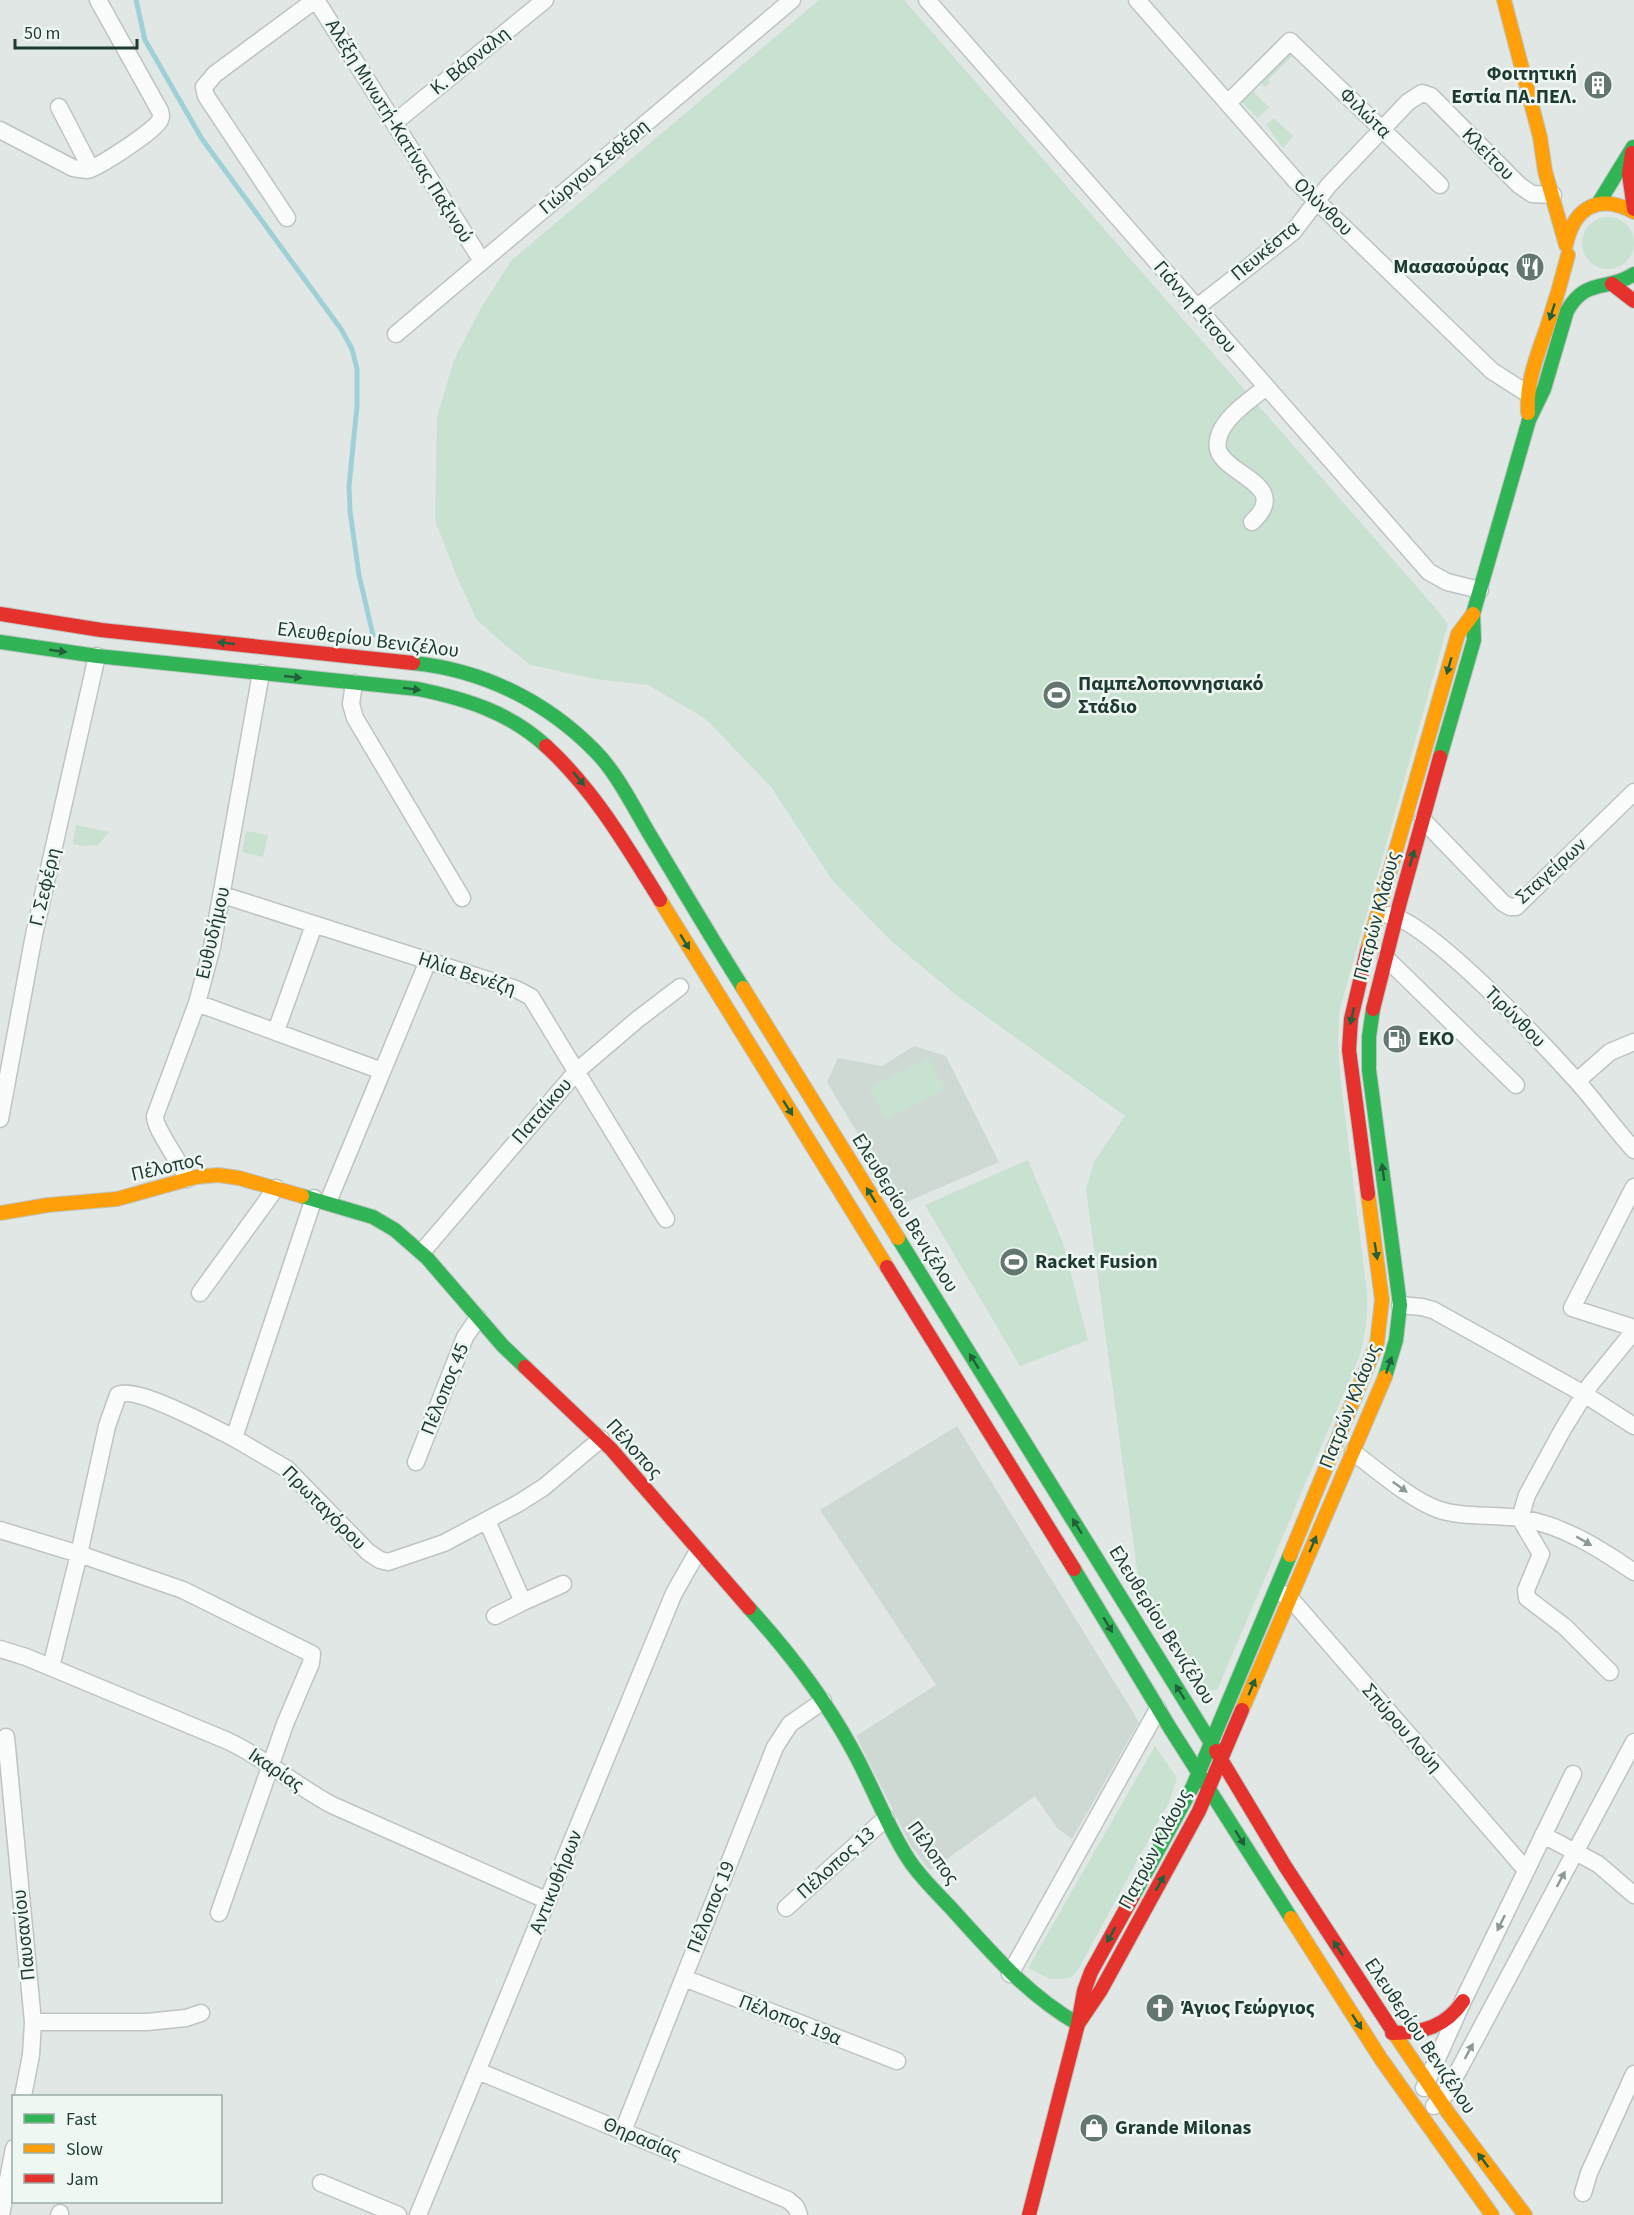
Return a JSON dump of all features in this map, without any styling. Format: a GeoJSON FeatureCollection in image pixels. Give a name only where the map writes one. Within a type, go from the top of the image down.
{"type":"FeatureCollection","features":[{"type":"Feature","properties":{"kind":"main road"},"geometry":{"type":"LineString","coordinates":[[1504,0],[1540,137],[1545,144],[1557,178],[1567,250],[1582,275],[1607,284],[1634,301]]}},
{"type":"Feature","properties":{"kind":"main road"},"geometry":{"type":"LineString","coordinates":[[1529,420],[1528,394],[1567,250],[1569,228],[1573,220],[1634,146]]}},
{"type":"Feature","properties":{"kind":"main road"},"geometry":{"type":"LineString","coordinates":[[1588,204],[1614,203],[1634,211],[1629,174],[1634,146]]}},
{"type":"Feature","properties":{"kind":"main road"},"geometry":{"type":"LineString","coordinates":[[1529,420],[1544,390],[1569,308],[1581,293],[1594,286],[1621,282],[1634,274]]}},
{"type":"Feature","properties":{"kind":"main road","name":"Πατρών Κλάους"},"geometry":{"type":"LineString","coordinates":[[1078,2024],[1091,2007],[1165,1876],[1209,1789],[1394,1352],[1398,1335],[1400,1305],[1368,1054],[1372,1012],[1396,916],[1474,640],[1473,614],[1529,420]]}},
{"type":"Feature","properties":{"kind":"main road","name":"Ελευθερίου Βενιζέλου"},"geometry":{"type":"LineString","coordinates":[[0,614],[101,630],[426,664],[470,673],[522,694],[564,722],[597,753],[626,793],[720,952],[1211,1742],[1257,1820],[1392,2033],[1426,2083],[1525,2215]]}},
{"type":"Feature","properties":{"kind":"main road","name":"Πατρών Κλάους"},"geometry":{"type":"LineString","coordinates":[[1029,2215],[1078,2024],[1084,1991],[1091,1972],[1199,1773],[1367,1371],[1379,1330],[1382,1300],[1360,1149],[1350,1050],[1351,1019],[1375,919],[1458,634],[1473,614]]}},
{"type":"Feature","properties":{"kind":"main road"},"geometry":{"type":"LineString","coordinates":[[0,642],[97,656],[418,689],[465,699],[512,720],[547,746],[579,777],[605,813],[669,915],[1078,1575],[1158,1709],[1381,2059],[1417,2113],[1492,2215]]}},
{"type":"Feature","properties":{"kind":"main road","name":"Πέλοπος"},"geometry":{"type":"LineString","coordinates":[[0,1213],[48,1205],[117,1199],[187,1179],[218,1175],[321,1200],[361,1212],[385,1224],[422,1252],[503,1347],[601,1439],[788,1651],[852,1748],[900,1848],[911,1863],[1010,1974],[1064,2016],[1078,2024]]}},
{"type":"Feature","properties":{"kind":"main road"},"geometry":{"type":"LineString","coordinates":[[1392,2033],[1423,2030],[1443,2024],[1454,2015],[1464,2001]]}},
{"type":"Feature","properties":{"kind":"street"},"geometry":{"type":"LineString","coordinates":[[0,130],[74,168],[91,169],[147,134],[158,123],[161,116],[160,111],[98,0]]}},
{"type":"Feature","properties":{"kind":"street"},"geometry":{"type":"LineString","coordinates":[[287,218],[206,96],[204,87],[215,74],[316,0]]}},
{"type":"Feature","properties":{"kind":"street","name":"Αλέξη Μινωτή-Κατίνας Παξινού"},"geometry":{"type":"LineString","coordinates":[[316,0],[482,261]]}},
{"type":"Feature","properties":{"kind":"street","name":"Κ. Βάρναλη"},"geometry":{"type":"LineString","coordinates":[[394,123],[545,0]]}},
{"type":"Feature","properties":{"kind":"street","name":"Γιώργου Σεφέρη"},"geometry":{"type":"LineString","coordinates":[[396,334],[792,0]]}},
{"type":"Feature","properties":{"kind":"street","name":"Γιάννη Ρίτσου"},"geometry":{"type":"LineString","coordinates":[[927,0],[1429,572],[1447,582],[1480,590]]}},
{"type":"Feature","properties":{"kind":"street","name":"Ολύνθου"},"geometry":{"type":"LineString","coordinates":[[1137,0],[1293,178],[1492,371],[1528,394]]}},
{"type":"Feature","properties":{"kind":"street","name":"Φιλώτα"},"geometry":{"type":"LineString","coordinates":[[1228,103],[1290,41],[1440,185]]}},
{"type":"Feature","properties":{"kind":"street","name":"Πευκέστα"},"geometry":{"type":"LineString","coordinates":[[1196,308],[1293,232],[1329,185],[1414,98],[1422,93],[1431,96]]}},
{"type":"Feature","properties":{"kind":"street","name":"Κλείτου"},"geometry":{"type":"LineString","coordinates":[[1431,96],[1519,185],[1532,194],[1559,192]]}},
{"type":"Feature","properties":{"kind":"street"},"geometry":{"type":"LineString","coordinates":[[59,107],[91,169]]}},
{"type":"Feature","properties":{"kind":"street"},"geometry":{"type":"LineString","coordinates":[[1252,522],[1259,516],[1264,502],[1261,489],[1231,466],[1219,452],[1218,441],[1230,418],[1266,387]]}},
{"type":"Feature","properties":{"kind":"street","name":"Γ. Σεφέρη"},"geometry":{"type":"LineString","coordinates":[[0,1119],[34,935],[97,656]]}},
{"type":"Feature","properties":{"kind":"street","name":"Ευθυδήμου"},"geometry":{"type":"LineString","coordinates":[[187,1179],[179,1160],[155,1121],[207,969],[223,895],[261,673]]}},
{"type":"Feature","properties":{"kind":"street"},"geometry":{"type":"LineString","coordinates":[[354,682],[351,704],[355,718],[462,898]]}},
{"type":"Feature","properties":{"kind":"street","name":"Σταγείρων"},"geometry":{"type":"LineString","coordinates":[[1423,820],[1503,903],[1516,907],[1632,799]]}},
{"type":"Feature","properties":{"kind":"street","name":"Ηλία Βενέζη"},"geometry":{"type":"LineString","coordinates":[[223,895],[526,994],[531,998],[577,1071],[666,1219]]}},
{"type":"Feature","properties":{"kind":"street"},"geometry":{"type":"LineString","coordinates":[[1375,919],[1384,915],[1396,916]]}},
{"type":"Feature","properties":{"kind":"street","name":"Τιρύνθου"},"geometry":{"type":"LineString","coordinates":[[1396,916],[1412,925],[1475,977],[1577,1081],[1634,1150]]}},
{"type":"Feature","properties":{"kind":"street"},"geometry":{"type":"LineString","coordinates":[[276,1031],[314,925]]}},
{"type":"Feature","properties":{"kind":"street"},"geometry":{"type":"LineString","coordinates":[[1386,958],[1516,1085]]}},
{"type":"Feature","properties":{"kind":"street"},"geometry":{"type":"LineString","coordinates":[[51,1667],[112,1408],[120,1394],[130,1392],[151,1399],[234,1438],[321,1200],[382,1071],[428,961]]}},
{"type":"Feature","properties":{"kind":"street","name":"Παταίκου"},"geometry":{"type":"LineString","coordinates":[[422,1252],[577,1071],[680,987]]}},
{"type":"Feature","properties":{"kind":"street"},"geometry":{"type":"LineString","coordinates":[[197,1003],[382,1071]]}},
{"type":"Feature","properties":{"kind":"street"},"geometry":{"type":"LineString","coordinates":[[1577,1081],[1610,1052],[1634,1042]]}},
{"type":"Feature","properties":{"kind":"street"},"geometry":{"type":"LineString","coordinates":[[1610,1672],[1565,1628],[1527,1599],[1526,1590],[1539,1560],[1540,1551],[1521,1518],[1530,1489],[1584,1394],[1634,1330],[1572,1308],[1634,1187]]}},
{"type":"Feature","properties":{"kind":"street"},"geometry":{"type":"LineString","coordinates":[[200,1293],[276,1188]]}},
{"type":"Feature","properties":{"kind":"street"},"geometry":{"type":"LineString","coordinates":[[1400,1305],[1422,1306],[1433,1310],[1584,1394],[1634,1426]]}},
{"type":"Feature","properties":{"kind":"street","name":"Πέλοπος 45"},"geometry":{"type":"LineString","coordinates":[[416,1462],[465,1337],[478,1318]]}},
{"type":"Feature","properties":{"kind":"street","name":"Πρωταγόρου"},"geometry":{"type":"LineString","coordinates":[[234,1438],[287,1469],[368,1552],[383,1561],[394,1561],[426,1550],[487,1521],[544,1487],[601,1439]]}},
{"type":"Feature","properties":{"kind":"street"},"geometry":{"type":"LineString","coordinates":[[1353,1452],[1418,1499],[1436,1508],[1463,1514],[1521,1518],[1574,1535],[1634,1572]]}},
{"type":"Feature","properties":{"kind":"street"},"geometry":{"type":"LineString","coordinates":[[487,1521],[523,1602]]}},
{"type":"Feature","properties":{"kind":"street"},"geometry":{"type":"LineString","coordinates":[[0,1530],[79,1554],[183,1590],[312,1654],[311,1663],[285,1724],[219,1913]]}},
{"type":"Feature","properties":{"kind":"street","name":"Αντικυθήρων"},"geometry":{"type":"LineString","coordinates":[[418,2215],[675,1593],[698,1551]]}},
{"type":"Feature","properties":{"kind":"street"},"geometry":{"type":"LineString","coordinates":[[495,1616],[563,1584]]}},
{"type":"Feature","properties":{"kind":"street","name":"Σπύρου Λούη"},"geometry":{"type":"LineString","coordinates":[[1275,1589],[1290,1598],[1526,1870]]}},
{"type":"Feature","properties":{"kind":"street","name":"Ικαρίας"},"geometry":{"type":"LineString","coordinates":[[0,1649],[51,1667],[228,1741],[271,1764],[310,1793],[332,1805],[548,1901]]}},
{"type":"Feature","properties":{"kind":"street","name":"Πέλοπος 19"},"geometry":{"type":"LineString","coordinates":[[623,2131],[780,1737],[790,1724],[823,1701]]}},
{"type":"Feature","properties":{"kind":"street"},"geometry":{"type":"LineString","coordinates":[[1010,1974],[1158,1709]]}},
{"type":"Feature","properties":{"kind":"street","name":"Παυσανίου"},"geometry":{"type":"LineString","coordinates":[[6,1737],[33,2022],[31,2055],[23,2095]]}},
{"type":"Feature","properties":{"kind":"street"},"geometry":{"type":"LineString","coordinates":[[1417,2113],[1431,2109],[1440,2102],[1634,1742]]}},
{"type":"Feature","properties":{"kind":"street"},"geometry":{"type":"LineString","coordinates":[[1417,2113],[1426,2083],[1573,1774]]}},
{"type":"Feature","properties":{"kind":"street","name":"Πέλοπος 13"},"geometry":{"type":"LineString","coordinates":[[786,1908],[886,1818]]}},
{"type":"Feature","properties":{"kind":"street"},"geometry":{"type":"LineString","coordinates":[[1543,1835],[1598,1864],[1634,1895]]}},
{"type":"Feature","properties":{"kind":"street","name":"Πέλοπος 19α"},"geometry":{"type":"LineString","coordinates":[[684,1978],[897,2061]]}},
{"type":"Feature","properties":{"kind":"street"},"geometry":{"type":"LineString","coordinates":[[33,2022],[155,2021],[186,2018],[201,2013]]}},
{"type":"Feature","properties":{"kind":"street","name":"Θηρασίας"},"geometry":{"type":"LineString","coordinates":[[478,2071],[788,2200],[796,2207],[799,2215]]}},
{"type":"Feature","properties":{"kind":"street"},"geometry":{"type":"LineString","coordinates":[[1583,2193],[1588,2172],[1632,2086]]}},
{"type":"Feature","properties":{"kind":"street"},"geometry":{"type":"LineString","coordinates":[[1,2215],[12,2158]]}},
{"type":"Feature","properties":{"kind":"street"},"geometry":{"type":"LineString","coordinates":[[321,2182],[398,2215]]}},
{"type":"Feature","properties":{"kind":"shaded area"},"geometry":{"type":"Polygon","coordinates":[[[914,1046],[946,1056],[999,1162],[900,1205],[827,1082],[838,1058],[882,1066],[914,1046]]]}},
{"type":"Feature","properties":{"kind":"shaded area"},"geometry":{"type":"Polygon","coordinates":[[[957,1426],[1139,1722],[1072,1839],[1057,1828],[1035,1796],[930,1871],[911,1846],[856,1736],[936,1685],[820,1510],[957,1426]]]}},
{"type":"Feature","properties":{"kind":"green space"},"geometry":{"type":"Polygon","coordinates":[[[819,0],[904,0],[1448,624],[1339,1012],[1338,1042],[1341,1084],[1367,1293],[1363,1342],[1359,1358],[1217,1690],[1207,1690],[1138,1577],[1086,1189],[1094,1162],[1125,1116],[956,995],[891,941],[832,880],[771,787],[706,719],[648,685],[595,679],[531,665],[505,645],[477,620],[456,575],[435,520],[437,417],[454,360],[481,308],[511,261],[819,0]]]}},
{"type":"Feature","properties":{"kind":"green space"},"geometry":{"type":"Polygon","coordinates":[[[1290,54],[1292,56],[1268,80],[1270,83],[1265,87],[1261,83],[1290,54]]]}},
{"type":"Feature","properties":{"kind":"green space"},"geometry":{"type":"Polygon","coordinates":[[[1253,91],[1269,107],[1258,118],[1242,102],[1253,91]]]}},
{"type":"Feature","properties":{"kind":"green space"},"geometry":{"type":"Polygon","coordinates":[[[1274,118],[1293,136],[1283,148],[1266,125],[1274,118]]]}},
{"type":"Feature","properties":{"kind":"green space"},"geometry":{"type":"Polygon","coordinates":[[[1608,217],[1618,219],[1626,225],[1632,233],[1634,243],[1632,253],[1626,261],[1618,267],[1608,269],[1598,267],[1590,261],[1584,253],[1582,243],[1584,233],[1590,225],[1598,219],[1608,217]]]}},
{"type":"Feature","properties":{"kind":"green space"},"geometry":{"type":"Polygon","coordinates":[[[76,825],[109,832],[98,845],[73,844],[76,825]]]}},
{"type":"Feature","properties":{"kind":"green space"},"geometry":{"type":"Polygon","coordinates":[[[246,831],[268,835],[263,857],[242,852],[246,831]]]}},
{"type":"Feature","properties":{"kind":"green space"},"geometry":{"type":"Polygon","coordinates":[[[929,1058],[945,1089],[886,1120],[869,1088],[929,1058]]]}},
{"type":"Feature","properties":{"kind":"green space","name":"Racket Fusion"},"geometry":{"type":"Polygon","coordinates":[[[1028,1160],[1063,1243],[1088,1340],[1020,1366],[925,1205],[1028,1160]]]}},
{"type":"Feature","properties":{"kind":"green space"},"geometry":{"type":"Polygon","coordinates":[[[1155,1746],[1177,1778],[1169,1802],[1078,1970],[1070,1978],[1050,1979],[1028,1968],[1155,1746]]]}},
{"type":"Feature","properties":{"kind":"waterway"},"geometry":{"type":"LineString","coordinates":[[136,0],[145,40],[202,139],[341,329],[352,349],[357,369],[357,406],[349,486],[350,511],[359,575],[373,635]]}},
{"type":"Feature","properties":{"kind":"traffic: fast"},"geometry":{"type":"LineString","coordinates":[[1598,204],[1633,147]]}},
{"type":"Feature","properties":{"kind":"traffic: fast"},"geometry":{"type":"LineString","coordinates":[[1440,757],[1474,640],[1473,614],[1529,420],[1544,389],[1567,311],[1574,300],[1589,289],[1615,283],[1634,274]]}},
{"type":"Feature","properties":{"kind":"traffic: fast"},"geometry":{"type":"LineString","coordinates":[[0,642],[97,656],[418,689],[486,708],[517,724],[546,746]]}},
{"type":"Feature","properties":{"kind":"traffic: fast"},"geometry":{"type":"LineString","coordinates":[[413,663],[464,673],[512,691],[556,717],[595,751],[625,791],[743,988]]}},
{"type":"Feature","properties":{"kind":"traffic: fast"},"geometry":{"type":"LineString","coordinates":[[1373,1009],[1369,1037],[1369,1070],[1400,1305],[1396,1340],[1385,1377]]}},
{"type":"Feature","properties":{"kind":"traffic: fast"},"geometry":{"type":"LineString","coordinates":[[302,1196],[373,1217],[395,1230],[427,1258],[503,1346],[525,1367]]}},
{"type":"Feature","properties":{"kind":"traffic: fast"},"geometry":{"type":"LineString","coordinates":[[898,1238],[1216,1751]]}},
{"type":"Feature","properties":{"kind":"traffic: fast"},"geometry":{"type":"LineString","coordinates":[[1133,1896],[1193,1786],[1290,1555]]}},
{"type":"Feature","properties":{"kind":"traffic: fast"},"geometry":{"type":"LineString","coordinates":[[1074,1569],[1170,1728],[1291,1918]]}},
{"type":"Feature","properties":{"kind":"traffic: fast"},"geometry":{"type":"LineString","coordinates":[[749,1608],[791,1657],[829,1710],[859,1761],[901,1847],[919,1873],[1010,1971],[1042,1999],[1078,2024]]}},
{"type":"Feature","properties":{"kind":"traffic: slow"},"geometry":{"type":"LineString","coordinates":[[1504,0],[1540,137],[1545,171],[1566,245]]}},
{"type":"Feature","properties":{"kind":"traffic: slow"},"geometry":{"type":"LineString","coordinates":[[1566,245],[1575,221],[1590,207],[1610,204],[1634,212]]}},
{"type":"Feature","properties":{"kind":"traffic: slow"},"geometry":{"type":"LineString","coordinates":[[1528,413],[1533,369],[1568,255]]}},
{"type":"Feature","properties":{"kind":"traffic: slow"},"geometry":{"type":"LineString","coordinates":[[1367,951],[1458,634],[1473,614]]}},
{"type":"Feature","properties":{"kind":"traffic: slow"},"geometry":{"type":"LineString","coordinates":[[660,900],[887,1267]]}},
{"type":"Feature","properties":{"kind":"traffic: slow"},"geometry":{"type":"LineString","coordinates":[[743,988],[898,1238]]}},
{"type":"Feature","properties":{"kind":"traffic: slow"},"geometry":{"type":"LineString","coordinates":[[0,1213],[48,1205],[117,1199],[196,1177],[218,1175],[239,1178],[302,1196]]}},
{"type":"Feature","properties":{"kind":"traffic: slow"},"geometry":{"type":"LineString","coordinates":[[1290,1555],[1377,1343],[1382,1300],[1368,1194]]}},
{"type":"Feature","properties":{"kind":"traffic: slow"},"geometry":{"type":"LineString","coordinates":[[1242,1710],[1385,1377]]}},
{"type":"Feature","properties":{"kind":"traffic: slow"},"geometry":{"type":"LineString","coordinates":[[1291,1918],[1381,2059],[1492,2215]]}},
{"type":"Feature","properties":{"kind":"traffic: slow"},"geometry":{"type":"LineString","coordinates":[[1394,2033],[1449,2114],[1525,2215]]}},
{"type":"Feature","properties":{"kind":"traffic: jam"},"geometry":{"type":"LineString","coordinates":[[1632,153],[1629,174],[1634,209]]}},
{"type":"Feature","properties":{"kind":"traffic: jam"},"geometry":{"type":"LineString","coordinates":[[1612,284],[1634,301]]}},
{"type":"Feature","properties":{"kind":"traffic: jam"},"geometry":{"type":"LineString","coordinates":[[0,614],[101,630],[413,663]]}},
{"type":"Feature","properties":{"kind":"traffic: jam"},"geometry":{"type":"LineString","coordinates":[[546,746],[594,800],[622,839],[660,900]]}},
{"type":"Feature","properties":{"kind":"traffic: jam"},"geometry":{"type":"LineString","coordinates":[[1373,1009],[1440,757]]}},
{"type":"Feature","properties":{"kind":"traffic: jam"},"geometry":{"type":"LineString","coordinates":[[1367,951],[1351,1019],[1349,1050],[1368,1194]]}},
{"type":"Feature","properties":{"kind":"traffic: jam"},"geometry":{"type":"LineString","coordinates":[[887,1267],[1074,1569]]}},
{"type":"Feature","properties":{"kind":"traffic: jam"},"geometry":{"type":"LineString","coordinates":[[525,1367],[611,1449],[749,1608]]}},
{"type":"Feature","properties":{"kind":"traffic: jam"},"geometry":{"type":"LineString","coordinates":[[1078,2024],[1101,1990],[1199,1811],[1242,1710]]}},
{"type":"Feature","properties":{"kind":"traffic: jam"},"geometry":{"type":"LineString","coordinates":[[1216,1751],[1285,1866],[1394,2033]]}},
{"type":"Feature","properties":{"kind":"traffic: jam"},"geometry":{"type":"LineString","coordinates":[[1029,2215],[1078,2024],[1084,1991],[1091,1972],[1133,1896]]}},
{"type":"Feature","properties":{"kind":"traffic: jam"},"geometry":{"type":"LineString","coordinates":[[1392,2033],[1423,2030],[1441,2023],[1463,2001]]}},
{"type":"Feature","properties":{"kind":"place","name":"Φοιτητική Εστία ΠΑ.ΠΕΛ."},"geometry":{"type":"Point","coordinates":[1598,85]}},
{"type":"Feature","properties":{"kind":"place","name":"Μασασούρας"},"geometry":{"type":"Point","coordinates":[1530,267]}},
{"type":"Feature","properties":{"kind":"place","name":"Παμπελοποννησιακό Στάδιο"},"geometry":{"type":"Point","coordinates":[1057,695]}},
{"type":"Feature","properties":{"kind":"place","name":"EKO"},"geometry":{"type":"Point","coordinates":[1397,1039]}},
{"type":"Feature","properties":{"kind":"place","name":"Racket Fusion"},"geometry":{"type":"Point","coordinates":[1014,1262]}},
{"type":"Feature","properties":{"kind":"place","name":"Άγιος Γεώργιος"},"geometry":{"type":"Point","coordinates":[1160,2008]}},
{"type":"Feature","properties":{"kind":"place","name":"Grande Milonas"},"geometry":{"type":"Point","coordinates":[1094,2128]}}]}
